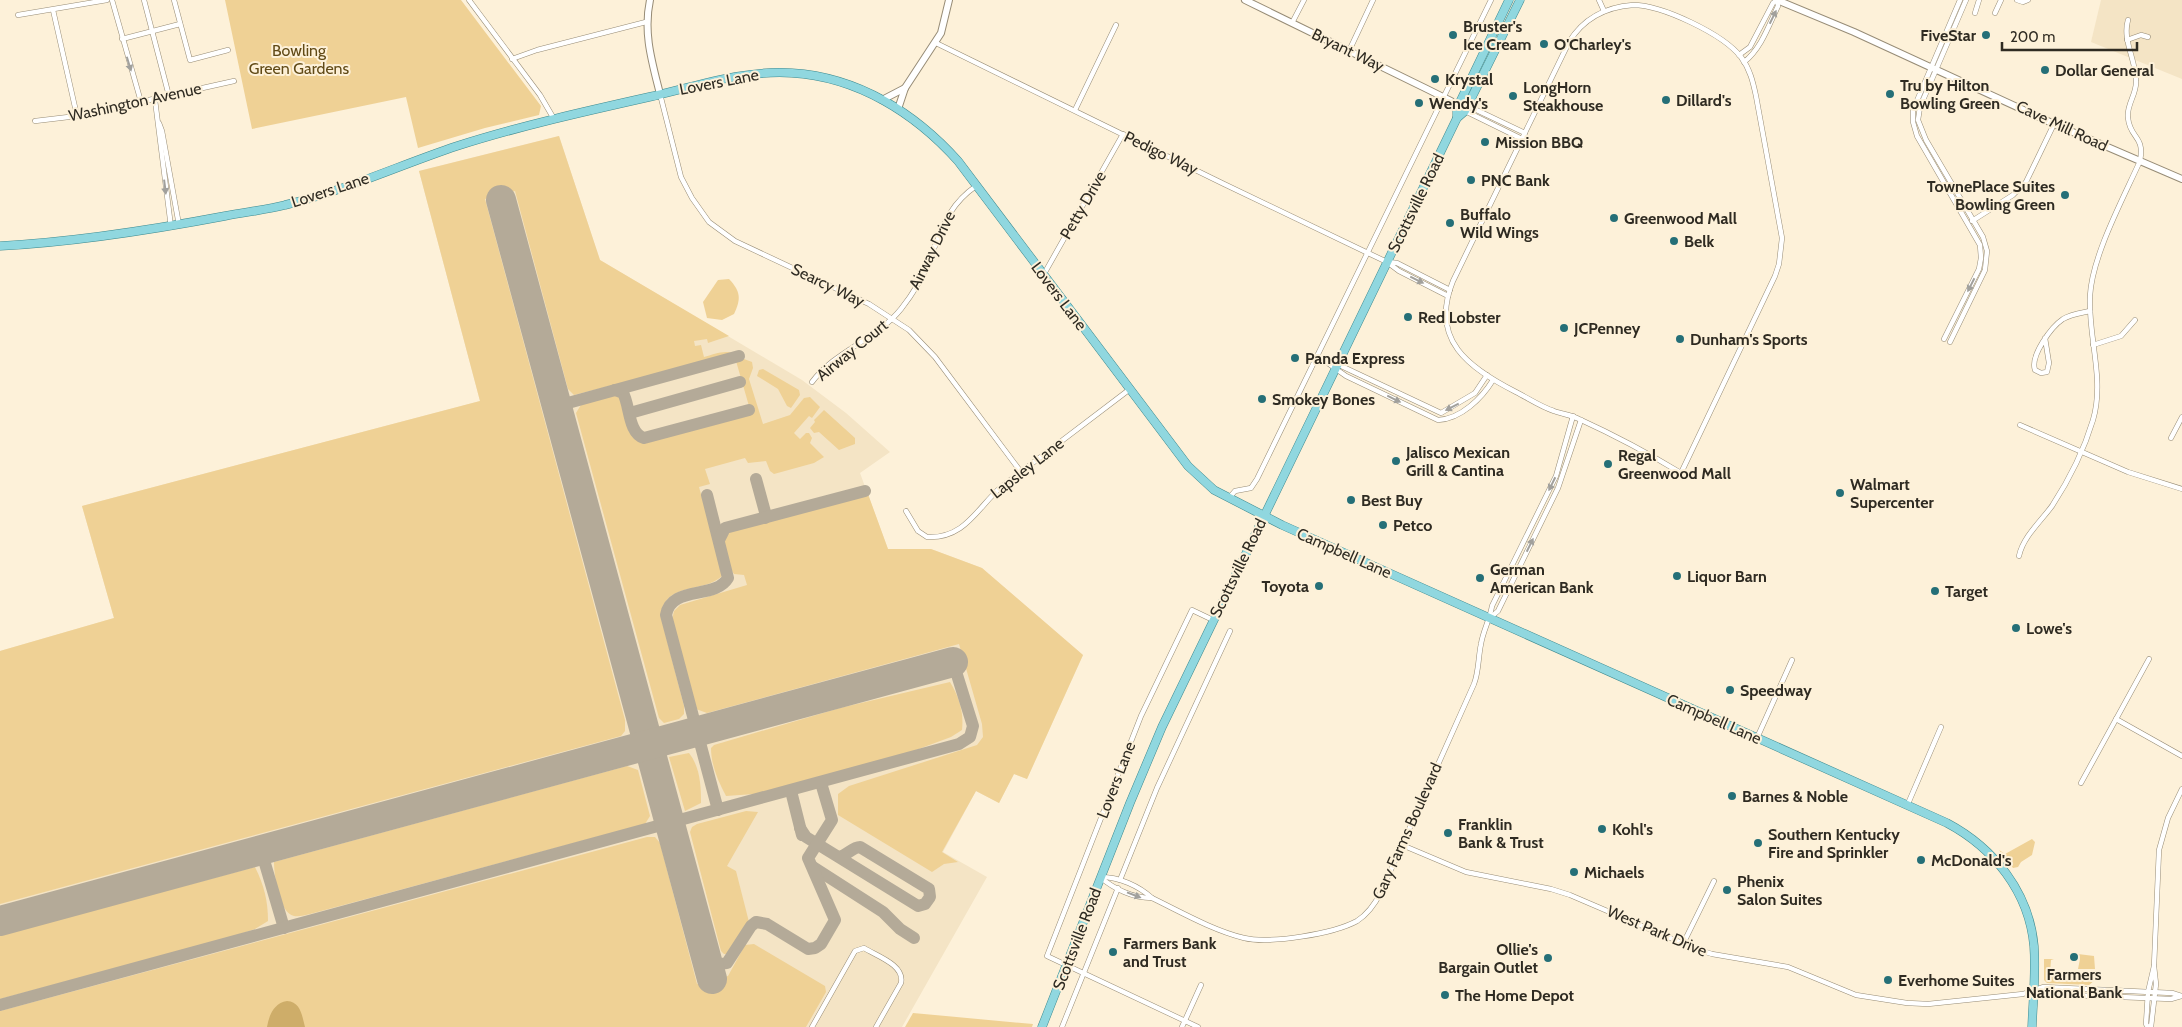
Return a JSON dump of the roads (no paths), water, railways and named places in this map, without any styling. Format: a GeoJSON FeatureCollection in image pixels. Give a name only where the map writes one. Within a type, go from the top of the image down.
{"type":"FeatureCollection","features":[{"type":"Feature","properties":{"kind":"main road"},"geometry":{"type":"LineString","coordinates":[[650,0],[646,22],[647,39],[660,94]]}},
{"type":"Feature","properties":{"kind":"main road"},"geometry":{"type":"LineString","coordinates":[[898,109],[904,88],[936,43],[950,0]]}},
{"type":"Feature","properties":{"kind":"main road","name":"Bryant Way"},"geometry":{"type":"LineString","coordinates":[[1245,0],[1462,107]]}},
{"type":"Feature","properties":{"kind":"main road","name":"Scottsville Road"},"geometry":{"type":"LineString","coordinates":[[1042,1027],[1155,742],[1457,118],[1509,0]]}},
{"type":"Feature","properties":{"kind":"main road","name":"Scottsville Road"},"geometry":{"type":"LineString","coordinates":[[1462,107],[1520,0]]}},
{"type":"Feature","properties":{"kind":"main road","name":"Cave Mill Road"},"geometry":{"type":"LineString","coordinates":[[1777,0],[1854,32],[2054,124],[2182,179]]}},
{"type":"Feature","properties":{"kind":"main road","name":"Lovers Lane"},"geometry":{"type":"LineString","coordinates":[[0,246],[94,238],[175,226],[284,206],[340,189],[458,146],[554,119],[745,74],[793,73],[844,83],[898,109],[915,119],[937,137],[1188,466],[1214,490],[1228,499],[1264,516]]}},
{"type":"Feature","properties":{"kind":"main road"},"geometry":{"type":"LineString","coordinates":[[882,100],[904,88]]}},
{"type":"Feature","properties":{"kind":"main road","name":"Campbell Lane"},"geometry":{"type":"LineString","coordinates":[[1264,516],[1947,823],[1970,836],[1990,854],[2008,876],[2020,897],[2029,921],[2034,951],[2032,1027]]}},
{"type":"Feature","properties":{"kind":"street"},"geometry":{"type":"LineString","coordinates":[[18,15],[107,0]]}},
{"type":"Feature","properties":{"kind":"street"},"geometry":{"type":"LineString","coordinates":[[112,0],[141,102]]}},
{"type":"Feature","properties":{"kind":"street"},"geometry":{"type":"LineString","coordinates":[[144,0],[169,96]]}},
{"type":"Feature","properties":{"kind":"street"},"geometry":{"type":"LineString","coordinates":[[174,0],[190,60],[228,50]]}},
{"type":"Feature","properties":{"kind":"street"},"geometry":{"type":"LineString","coordinates":[[469,0],[540,95],[554,119]]}},
{"type":"Feature","properties":{"kind":"street"},"geometry":{"type":"LineString","coordinates":[[1292,24],[1304,0]]}},
{"type":"Feature","properties":{"kind":"street"},"geometry":{"type":"LineString","coordinates":[[1349,51],[1373,0]]}},
{"type":"Feature","properties":{"kind":"street"},"geometry":{"type":"LineString","coordinates":[[1228,499],[1235,492],[1248,490],[1254,484],[1491,0]]}},
{"type":"Feature","properties":{"kind":"street"},"geometry":{"type":"LineString","coordinates":[[1599,0],[1604,11]]}},
{"type":"Feature","properties":{"kind":"street"},"geometry":{"type":"LineString","coordinates":[[1642,5],[1645,0]]}},
{"type":"Feature","properties":{"kind":"street"},"geometry":{"type":"LineString","coordinates":[[1739,55],[1750,47],[1777,0]]}},
{"type":"Feature","properties":{"kind":"street"},"geometry":{"type":"LineString","coordinates":[[1744,62],[1754,53],[1760,42],[1778,6],[1777,0]]}},
{"type":"Feature","properties":{"kind":"street"},"geometry":{"type":"LineString","coordinates":[[1974,13],[1980,0]]}},
{"type":"Feature","properties":{"kind":"street"},"geometry":{"type":"LineString","coordinates":[[1996,13],[2000,0]]}},
{"type":"Feature","properties":{"kind":"street"},"geometry":{"type":"LineString","coordinates":[[2017,0],[2022,2],[2028,0]]}},
{"type":"Feature","properties":{"kind":"street"},"geometry":{"type":"LineString","coordinates":[[1950,342],[1985,270],[1987,250],[1974,220],[1945,172],[1918,120],[1920,107],[1934,68],[1962,1]]}},
{"type":"Feature","properties":{"kind":"street"},"geometry":{"type":"LineString","coordinates":[[1642,5],[1670,13],[1714,35],[1726,43],[1744,62],[1750,72],[1756,96],[1782,238],[1779,264],[1773,282],[1681,473],[1647,452],[1573,416],[1550,410],[1493,380],[1466,360],[1455,347],[1447,320],[1450,290],[1572,37],[1584,24],[1604,11],[1625,6],[1642,5]]}},
{"type":"Feature","properties":{"kind":"street"},"geometry":{"type":"LineString","coordinates":[[53,10],[77,116]]}},
{"type":"Feature","properties":{"kind":"street"},"geometry":{"type":"LineString","coordinates":[[2019,556],[2028,538],[2056,499],[2081,452],[2097,404],[2098,379],[2090,312],[2091,284],[2096,265],[2140,161],[2142,148],[2128,120],[2128,110],[2136,86],[2136,78],[2127,40],[2126,28],[2128,20]]}},
{"type":"Feature","properties":{"kind":"street"},"geometry":{"type":"LineString","coordinates":[[512,59],[537,50],[646,22]]}},
{"type":"Feature","properties":{"kind":"street"},"geometry":{"type":"LineString","coordinates":[[122,40],[180,24]]}},
{"type":"Feature","properties":{"kind":"street"},"geometry":{"type":"LineString","coordinates":[[1075,110],[1116,25]]}},
{"type":"Feature","properties":{"kind":"street"},"geometry":{"type":"LineString","coordinates":[[2127,40],[2141,36],[2148,37]]}},
{"type":"Feature","properties":{"kind":"street","name":"Pedigo Way"},"geometry":{"type":"LineString","coordinates":[[936,43],[1387,262]]}},
{"type":"Feature","properties":{"kind":"street"},"geometry":{"type":"LineString","coordinates":[[1934,68],[1913,110],[1916,132],[1980,245],[1981,258],[1979,269],[1944,339]]}},
{"type":"Feature","properties":{"kind":"street","name":"Washington Avenue"},"geometry":{"type":"LineString","coordinates":[[35,121],[77,116],[234,81]]}},
{"type":"Feature","properties":{"kind":"street","name":"Searcy Way"},"geometry":{"type":"LineString","coordinates":[[660,94],[681,177],[692,198],[715,227],[735,241],[862,301],[892,318],[915,336],[935,357],[1021,472]]}},
{"type":"Feature","properties":{"kind":"street"},"geometry":{"type":"LineString","coordinates":[[155,100],[158,133],[175,226]]}},
{"type":"Feature","properties":{"kind":"street","name":"Bryant Way"},"geometry":{"type":"LineString","coordinates":[[1462,107],[1525,133]]}},
{"type":"Feature","properties":{"kind":"street","name":"Bryant Way"},"geometry":{"type":"LineString","coordinates":[[1462,107],[1522,139]]}},
{"type":"Feature","properties":{"kind":"street"},"geometry":{"type":"LineString","coordinates":[[158,122],[162,131],[175,226]]}},
{"type":"Feature","properties":{"kind":"street"},"geometry":{"type":"LineString","coordinates":[[1968,223],[2013,195],[2026,182],[2054,124]]}},
{"type":"Feature","properties":{"kind":"street"},"geometry":{"type":"LineString","coordinates":[[1916,132],[1922,130]]}},
{"type":"Feature","properties":{"kind":"street","name":"Petty Drive"},"geometry":{"type":"LineString","coordinates":[[1043,275],[1123,134]]}},
{"type":"Feature","properties":{"kind":"street"},"geometry":{"type":"LineString","coordinates":[[1940,175],[1945,172]]}},
{"type":"Feature","properties":{"kind":"street","name":"Airway Drive"},"geometry":{"type":"LineString","coordinates":[[892,318],[903,307],[919,282],[951,209],[963,195],[976,186]]}},
{"type":"Feature","properties":{"kind":"street"},"geometry":{"type":"LineString","coordinates":[[1387,262],[1397,263],[1450,290]]}},
{"type":"Feature","properties":{"kind":"street"},"geometry":{"type":"LineString","coordinates":[[1387,262],[1399,271],[1448,296]]}},
{"type":"Feature","properties":{"kind":"street"},"geometry":{"type":"LineString","coordinates":[[2046,338],[2050,367],[2047,372],[2041,373],[2035,370],[2034,364],[2046,338],[2061,320],[2069,316],[2090,312]]}},
{"type":"Feature","properties":{"kind":"street","name":"Airway Court"},"geometry":{"type":"LineString","coordinates":[[812,382],[829,365],[864,342],[892,318]]}},
{"type":"Feature","properties":{"kind":"street"},"geometry":{"type":"LineString","coordinates":[[2094,345],[2121,336],[2136,320]]}},
{"type":"Feature","properties":{"kind":"street"},"geometry":{"type":"LineString","coordinates":[[1336,367],[1441,412],[1474,394],[1487,376]]}},
{"type":"Feature","properties":{"kind":"street"},"geometry":{"type":"LineString","coordinates":[[1336,367],[1438,420],[1450,417],[1475,402],[1486,392],[1493,380]]}},
{"type":"Feature","properties":{"kind":"street","name":"Lapsley Lane"},"geometry":{"type":"LineString","coordinates":[[906,511],[923,536],[931,537],[948,534],[968,523],[992,495],[1130,389]]}},
{"type":"Feature","properties":{"kind":"street","name":"Gary Farms Boulevard"},"geometry":{"type":"LineString","coordinates":[[1100,877],[1113,877],[1143,891],[1152,898],[1221,930],[1246,938],[1273,940],[1333,929],[1356,921],[1374,906],[1474,684],[1482,641],[1492,606],[1556,476],[1573,416]]}},
{"type":"Feature","properties":{"kind":"street"},"geometry":{"type":"LineString","coordinates":[[2171,438],[2182,417]]}},
{"type":"Feature","properties":{"kind":"street"},"geometry":{"type":"LineString","coordinates":[[1490,618],[1498,611],[1558,488],[1581,420]]}},
{"type":"Feature","properties":{"kind":"street"},"geometry":{"type":"LineString","coordinates":[[2020,424],[2128,472],[2182,490]]}},
{"type":"Feature","properties":{"kind":"street","name":"Lovers Lane"},"geometry":{"type":"LineString","coordinates":[[1066,966],[1047,956],[1141,716],[1192,610],[1213,620]]}},
{"type":"Feature","properties":{"kind":"street"},"geometry":{"type":"LineString","coordinates":[[1120,880],[1161,780],[1230,631]]}},
{"type":"Feature","properties":{"kind":"street"},"geometry":{"type":"LineString","coordinates":[[2081,783],[2149,659]]}},
{"type":"Feature","properties":{"kind":"street"},"geometry":{"type":"LineString","coordinates":[[1757,738],[1792,660]]}},
{"type":"Feature","properties":{"kind":"street"},"geometry":{"type":"LineString","coordinates":[[2116,719],[2182,756]]}},
{"type":"Feature","properties":{"kind":"street"},"geometry":{"type":"LineString","coordinates":[[1907,806],[1941,727]]}},
{"type":"Feature","properties":{"kind":"street"},"geometry":{"type":"LineString","coordinates":[[2150,1027],[2156,992],[2154,966],[2159,850],[2168,818],[2182,789]]}},
{"type":"Feature","properties":{"kind":"street","name":"West Park Drive"},"geometry":{"type":"LineString","coordinates":[[1402,844],[1466,872],[1551,889],[1570,895],[1683,944],[1712,954],[1788,967],[1838,989],[1871,999],[1928,1004],[2034,991]]}},
{"type":"Feature","properties":{"kind":"street","name":"Gary Farms Boulevard"},"geometry":{"type":"LineString","coordinates":[[1100,877],[1110,885],[1140,898],[1152,898]]}},
{"type":"Feature","properties":{"kind":"street"},"geometry":{"type":"LineString","coordinates":[[1683,944],[1714,881]]}},
{"type":"Feature","properties":{"kind":"street"},"geometry":{"type":"LineString","coordinates":[[1062,1027],[1118,888]]}},
{"type":"Feature","properties":{"kind":"street"},"geometry":{"type":"LineString","coordinates":[[812,1027],[855,951],[864,948],[898,968],[902,977],[901,983],[876,1027]]}},
{"type":"Feature","properties":{"kind":"street"},"geometry":{"type":"LineString","coordinates":[[1066,966],[1198,1027]]}},
{"type":"Feature","properties":{"kind":"street"},"geometry":{"type":"LineString","coordinates":[[2150,1027],[2146,1024],[2148,992],[2154,966]]}},
{"type":"Feature","properties":{"kind":"street"},"geometry":{"type":"LineString","coordinates":[[1182,1027],[1201,985]]}},
{"type":"Feature","properties":{"kind":"street"},"geometry":{"type":"LineString","coordinates":[[2034,991],[2043,987],[2172,993],[2182,996]]}},
{"type":"Feature","properties":{"kind":"street"},"geometry":{"type":"LineString","coordinates":[[2034,991],[2043,994],[2170,999],[2182,996]]}},
{"type":"Feature","properties":{"kind":"place","name":"Bruster's Ice Cream"},"geometry":{"type":"Point","coordinates":[1453,35]}},
{"type":"Feature","properties":{"kind":"place","name":"FiveStar"},"geometry":{"type":"Point","coordinates":[1986,35]}},
{"type":"Feature","properties":{"kind":"place","name":"O'Charley's"},"geometry":{"type":"Point","coordinates":[1544,44]}},
{"type":"Feature","properties":{"kind":"place","name":"Dollar General"},"geometry":{"type":"Point","coordinates":[2045,70]}},
{"type":"Feature","properties":{"kind":"place","name":"Krystal"},"geometry":{"type":"Point","coordinates":[1435,79]}},
{"type":"Feature","properties":{"kind":"place","name":"Tru by Hilton Bowling Green"},"geometry":{"type":"Point","coordinates":[1890,94]}},
{"type":"Feature","properties":{"kind":"place","name":"LongHorn Steakhouse"},"geometry":{"type":"Point","coordinates":[1513,96]}},
{"type":"Feature","properties":{"kind":"place","name":"Dillard's"},"geometry":{"type":"Point","coordinates":[1666,100]}},
{"type":"Feature","properties":{"kind":"place","name":"Wendy's"},"geometry":{"type":"Point","coordinates":[1419,103]}},
{"type":"Feature","properties":{"kind":"place","name":"Mission BBQ"},"geometry":{"type":"Point","coordinates":[1485,142]}},
{"type":"Feature","properties":{"kind":"place","name":"PNC Bank"},"geometry":{"type":"Point","coordinates":[1471,180]}},
{"type":"Feature","properties":{"kind":"place","name":"TownePlace Suites Bowling Green"},"geometry":{"type":"Point","coordinates":[2065,195]}},
{"type":"Feature","properties":{"kind":"place","name":"Greenwood Mall"},"geometry":{"type":"Point","coordinates":[1614,218]}},
{"type":"Feature","properties":{"kind":"place","name":"Buffalo Wild Wings"},"geometry":{"type":"Point","coordinates":[1450,223]}},
{"type":"Feature","properties":{"kind":"place","name":"Belk"},"geometry":{"type":"Point","coordinates":[1674,241]}},
{"type":"Feature","properties":{"kind":"place","name":"Red Lobster"},"geometry":{"type":"Point","coordinates":[1408,317]}},
{"type":"Feature","properties":{"kind":"place","name":"JCPenney"},"geometry":{"type":"Point","coordinates":[1564,328]}},
{"type":"Feature","properties":{"kind":"place","name":"Dunham's Sports"},"geometry":{"type":"Point","coordinates":[1680,339]}},
{"type":"Feature","properties":{"kind":"place","name":"Panda Express"},"geometry":{"type":"Point","coordinates":[1295,358]}},
{"type":"Feature","properties":{"kind":"place","name":"Smokey Bones"},"geometry":{"type":"Point","coordinates":[1262,399]}},
{"type":"Feature","properties":{"kind":"place","name":"Jalisco Mexican Grill & Cantina"},"geometry":{"type":"Point","coordinates":[1396,461]}},
{"type":"Feature","properties":{"kind":"place","name":"Regal Greenwood Mall"},"geometry":{"type":"Point","coordinates":[1608,464]}},
{"type":"Feature","properties":{"kind":"place","name":"Walmart Supercenter"},"geometry":{"type":"Point","coordinates":[1840,493]}},
{"type":"Feature","properties":{"kind":"place","name":"Best Buy"},"geometry":{"type":"Point","coordinates":[1351,500]}},
{"type":"Feature","properties":{"kind":"place","name":"Petco"},"geometry":{"type":"Point","coordinates":[1383,525]}},
{"type":"Feature","properties":{"kind":"place","name":"Liquor Barn"},"geometry":{"type":"Point","coordinates":[1677,576]}},
{"type":"Feature","properties":{"kind":"place","name":"German American Bank"},"geometry":{"type":"Point","coordinates":[1480,578]}},
{"type":"Feature","properties":{"kind":"place","name":"Toyota"},"geometry":{"type":"Point","coordinates":[1319,586]}},
{"type":"Feature","properties":{"kind":"place","name":"Target"},"geometry":{"type":"Point","coordinates":[1935,591]}},
{"type":"Feature","properties":{"kind":"place","name":"Lowe's"},"geometry":{"type":"Point","coordinates":[2016,628]}},
{"type":"Feature","properties":{"kind":"place","name":"Speedway"},"geometry":{"type":"Point","coordinates":[1730,690]}},
{"type":"Feature","properties":{"kind":"place","name":"Barnes & Noble"},"geometry":{"type":"Point","coordinates":[1732,796]}},
{"type":"Feature","properties":{"kind":"place","name":"Kohl's"},"geometry":{"type":"Point","coordinates":[1602,829]}},
{"type":"Feature","properties":{"kind":"place","name":"Franklin Bank & Trust"},"geometry":{"type":"Point","coordinates":[1448,833]}},
{"type":"Feature","properties":{"kind":"place","name":"Southern Kentucky Fire and Sprinkler"},"geometry":{"type":"Point","coordinates":[1758,843]}},
{"type":"Feature","properties":{"kind":"place","name":"McDonald's"},"geometry":{"type":"Point","coordinates":[1921,860]}},
{"type":"Feature","properties":{"kind":"place","name":"Michaels"},"geometry":{"type":"Point","coordinates":[1574,872]}},
{"type":"Feature","properties":{"kind":"place","name":"Phenix Salon Suites"},"geometry":{"type":"Point","coordinates":[1727,890]}},
{"type":"Feature","properties":{"kind":"place","name":"Farmers Bank and Trust"},"geometry":{"type":"Point","coordinates":[1113,952]}},
{"type":"Feature","properties":{"kind":"place","name":"Farmers National Bank"},"geometry":{"type":"Point","coordinates":[2074,957]}},
{"type":"Feature","properties":{"kind":"place","name":"Ollie's Bargain Outlet"},"geometry":{"type":"Point","coordinates":[1548,958]}},
{"type":"Feature","properties":{"kind":"place","name":"Everhome Suites"},"geometry":{"type":"Point","coordinates":[1888,980]}},
{"type":"Feature","properties":{"kind":"place","name":"The Home Depot"},"geometry":{"type":"Point","coordinates":[1445,995]}},
{"type":"Feature","properties":{"kind":"park label","name":"Bowling Green Gardens"},"geometry":{"type":"Point","coordinates":[299,59]}}]}
